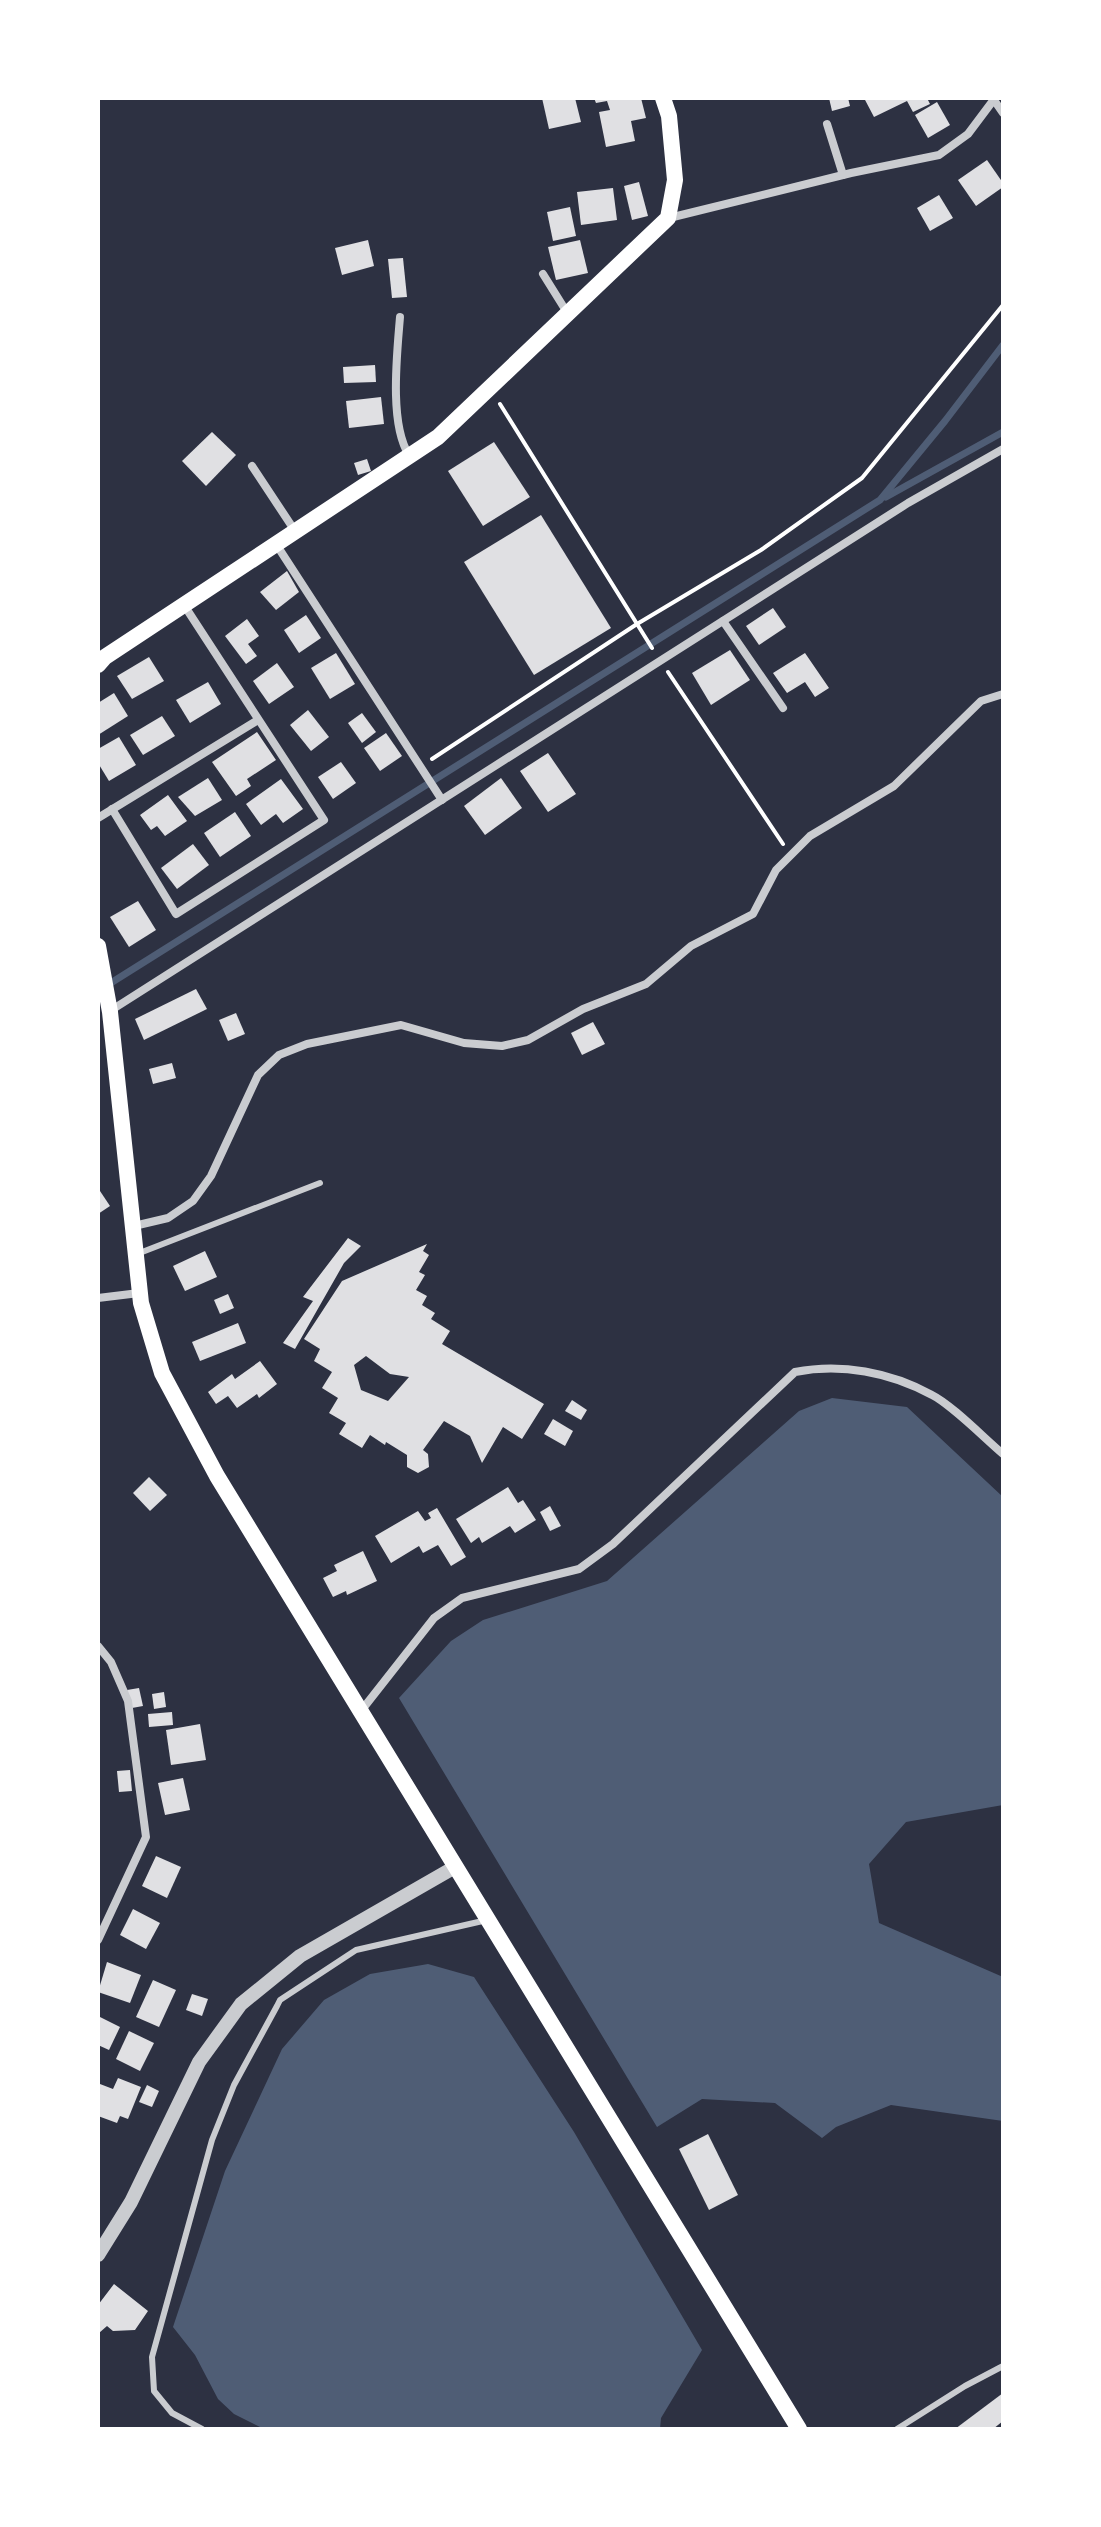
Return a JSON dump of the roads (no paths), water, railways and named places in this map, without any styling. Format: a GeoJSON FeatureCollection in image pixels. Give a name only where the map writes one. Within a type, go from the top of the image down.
{"type":"FeatureCollection","features":[{"type":"Feature","properties":{"kind":"main road"},"geometry":{"type":"LineString","coordinates":[[98,665],[105,657],[438,437],[668,218],[675,180],[669,116],[663,98]]}},
{"type":"Feature","properties":{"kind":"main road"},"geometry":{"type":"LineString","coordinates":[[98,946],[109,1009],[140,1293],[162,1373],[217,1476],[799,2429]]}},
{"type":"Feature","properties":{"kind":"street"},"geometry":{"type":"LineString","coordinates":[[668,218],[939,155],[968,134],[994,99],[1003,113]]}},
{"type":"Feature","properties":{"kind":"street"},"geometry":{"type":"LineString","coordinates":[[827,124],[843,175]]}},
{"type":"Feature","properties":{"kind":"street"},"geometry":{"type":"LineString","coordinates":[[543,274],[568,314]]}},
{"type":"Feature","properties":{"kind":"street"},"geometry":{"type":"LineString","coordinates":[[400,317],[396,376],[401,443],[409,455]]}},
{"type":"Feature","properties":{"kind":"street"},"geometry":{"type":"LineString","coordinates":[[109,1009],[908,503],[1003,449]]}},
{"type":"Feature","properties":{"kind":"street"},"geometry":{"type":"LineString","coordinates":[[252,466],[295,531]]}},
{"type":"Feature","properties":{"kind":"street"},"geometry":{"type":"LineString","coordinates":[[276,544],[441,798]]}},
{"type":"Feature","properties":{"kind":"street"},"geometry":{"type":"LineString","coordinates":[[112,809],[176,914],[324,820],[183,605]]}},
{"type":"Feature","properties":{"kind":"street"},"geometry":{"type":"LineString","coordinates":[[723,621],[783,708]]}},
{"type":"Feature","properties":{"kind":"street"},"geometry":{"type":"LineString","coordinates":[[134,1226],[168,1218],[193,1201],[211,1176],[258,1075],[279,1055],[307,1044],[401,1025],[464,1043],[502,1046],[528,1040],[583,1009],[646,984],[691,946],[753,914],[776,870],[810,836],[894,786],[981,701],[1003,694]]}},
{"type":"Feature","properties":{"kind":"street"},"geometry":{"type":"LineString","coordinates":[[98,818],[258,720]]}},
{"type":"Feature","properties":{"kind":"street"},"geometry":{"type":"LineString","coordinates":[[98,1298],[140,1293]]}},
{"type":"Feature","properties":{"kind":"street"},"geometry":{"type":"LineString","coordinates":[[360,1711],[434,1618],[462,1598],[579,1569],[613,1544],[795,1372],[824,1367],[875,1373],[934,1395],[1003,1454]]}},
{"type":"Feature","properties":{"kind":"street"},"geometry":{"type":"LineString","coordinates":[[98,1646],[111,1662],[128,1701],[146,1837],[98,1940]]}},
{"type":"Feature","properties":{"kind":"street"},"geometry":{"type":"LineString","coordinates":[[98,2255],[131,2202],[199,2062],[241,2004],[300,1956],[455,1867]]}},
{"type":"Feature","properties":{"kind":"lane"},"geometry":{"type":"LineString","coordinates":[[137,1254],[320,1183]]}},
{"type":"Feature","properties":{"kind":"lane"},"geometry":{"type":"LineString","coordinates":[[202,2429],[172,2413],[154,2391],[152,2357],[212,2140],[234,2085],[280,2000],[356,1950],[487,1920]]}},
{"type":"Feature","properties":{"kind":"lane"},"geometry":{"type":"LineString","coordinates":[[897,2429],[1003,2366]]}},
{"type":"Feature","properties":{"kind":"water"},"geometry":{"type":"Polygon","coordinates":[[[832,1398],[907,1407],[1003,1497],[1003,1805],[906,1822],[869,1864],[879,1923],[1003,1977],[1003,2121],[891,2105],[836,2127],[822,2138],[775,2103],[702,2099],[657,2127],[399,1698],[451,1641],[483,1620],[607,1581],[799,1411],[832,1398]]]}},
{"type":"Feature","properties":{"kind":"water"},"geometry":{"type":"Polygon","coordinates":[[[428,1964],[474,1977],[574,2132],[702,2350],[661,2418],[660,2429],[264,2429],[234,2414],[218,2399],[195,2355],[173,2327],[225,2171],[282,2049],[324,2000],[370,1974],[428,1964]]]}},
{"type":"Feature","properties":{"kind":"waterway"},"geometry":{"type":"LineString","coordinates":[[98,991],[880,500],[1003,345]]}},
{"type":"Feature","properties":{"kind":"waterway"},"geometry":{"type":"LineString","coordinates":[[886,497],[1003,432]]}}]}
